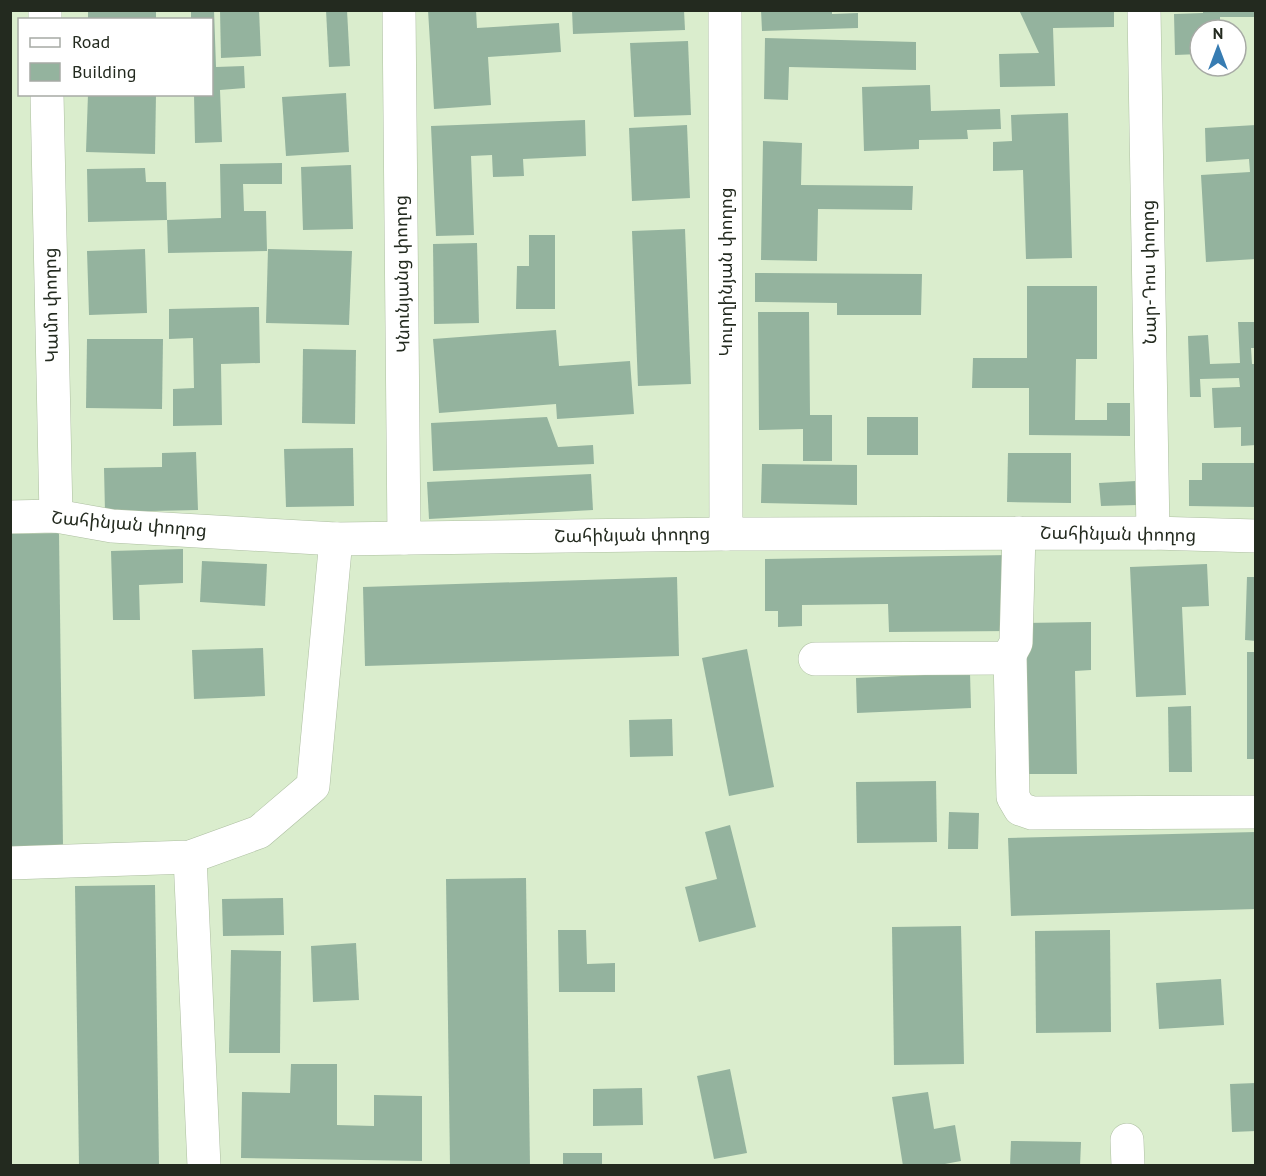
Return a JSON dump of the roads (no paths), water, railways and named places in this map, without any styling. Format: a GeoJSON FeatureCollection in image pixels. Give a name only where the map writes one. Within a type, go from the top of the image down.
{"type":"FeatureCollection","features":[{"type":"Feature","properties":{"kind":"street","name":"Կնունյանց փողոց"},"geometry":{"type":"LineString","coordinates":[[399,10],[404,538]]}},
{"type":"Feature","properties":{"kind":"street","name":"Կուրղինյան փողոց"},"geometry":{"type":"LineString","coordinates":[[725,10],[726,534]]}},
{"type":"Feature","properties":{"kind":"street","name":"Նար-Դոս փողոց"},"geometry":{"type":"LineString","coordinates":[[1144,10],[1153,533]]}},
{"type":"Feature","properties":{"kind":"street","name":"Կամո փողոց"},"geometry":{"type":"LineString","coordinates":[[47,96],[56,516]]}},
{"type":"Feature","properties":{"kind":"street","name":"Շահինյան փողոց"},"geometry":{"type":"LineString","coordinates":[[10,517],[56,516],[112,526],[336,539],[1019,533],[1256,536]]}},
{"type":"Feature","properties":{"kind":"street"},"geometry":{"type":"LineString","coordinates":[[1019,533],[1016,643],[1010,654],[1013,797],[1020,809],[1032,813],[1256,812]]}},
{"type":"Feature","properties":{"kind":"street"},"geometry":{"type":"LineString","coordinates":[[10,863],[190,857],[259,831],[313,786],[336,539]]}},
{"type":"Feature","properties":{"kind":"street"},"geometry":{"type":"LineString","coordinates":[[815,659],[1003,658],[1010,654]]}},
{"type":"Feature","properties":{"kind":"street"},"geometry":{"type":"LineString","coordinates":[[190,857],[204,1166]]}}]}
